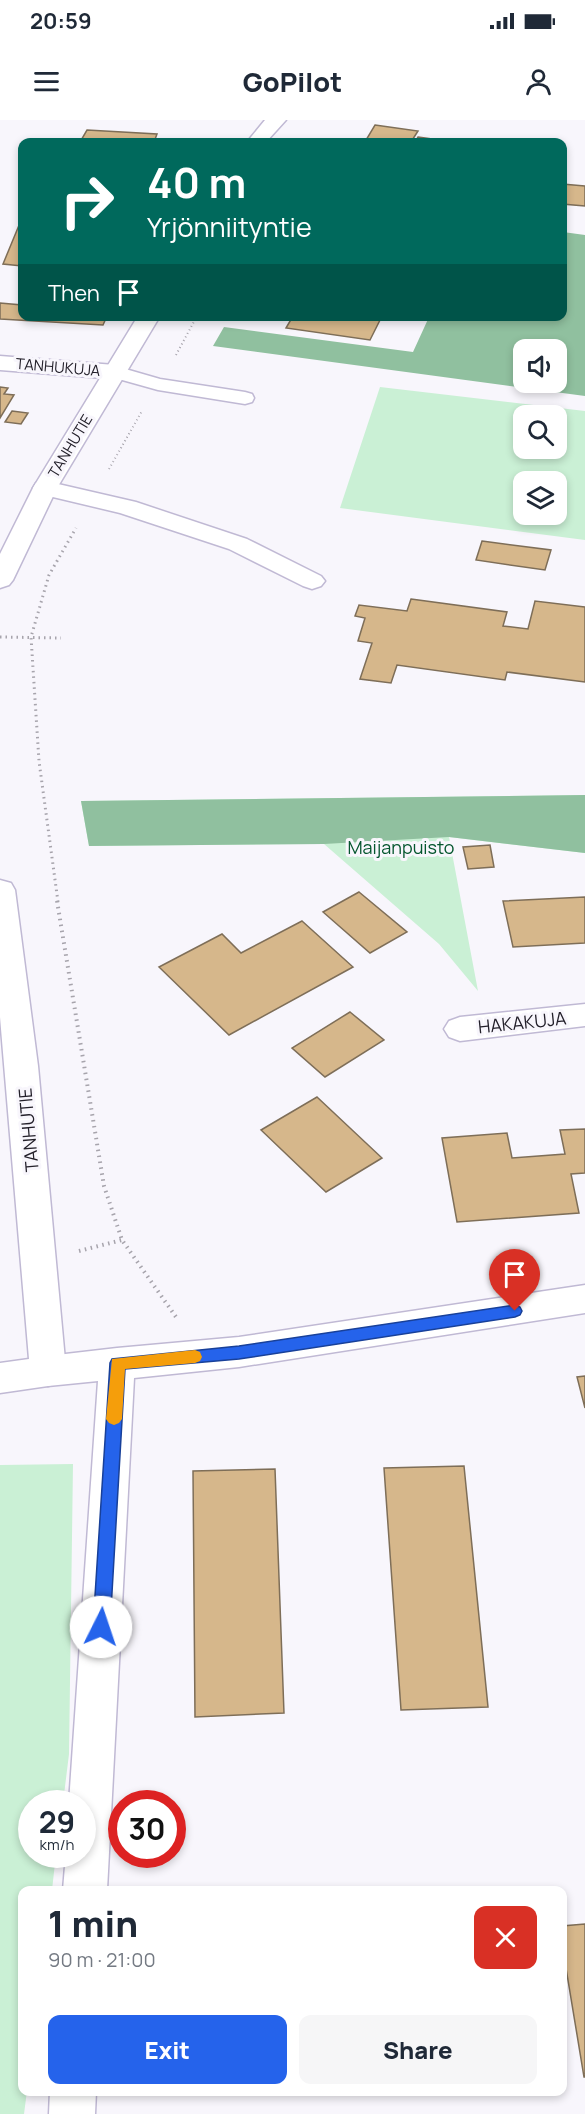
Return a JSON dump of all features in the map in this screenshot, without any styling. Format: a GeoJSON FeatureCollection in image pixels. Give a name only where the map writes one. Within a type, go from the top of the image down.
{"type":"FeatureCollection","features":[{"type":"Feature","properties":{"kind":"street"},"geometry":{"type":"LineString","coordinates":[[260,138],[276,120]]}},
{"type":"Feature","properties":{"kind":"street","name":"TANHUTIE"},"geometry":{"type":"LineString","coordinates":[[0,580],[45,488],[146,321]]}},
{"type":"Feature","properties":{"kind":"street","name":"TANHUKUJA"},"geometry":{"type":"LineString","coordinates":[[0,363],[115,372]]}},
{"type":"Feature","properties":{"kind":"street"},"geometry":{"type":"LineString","coordinates":[[45,488],[127,507],[238,544],[312,581]]}},
{"type":"Feature","properties":{"kind":"street","name":"TANHUTIE"},"geometry":{"type":"LineString","coordinates":[[0,890],[22,1066],[48,1371]]}},
{"type":"Feature","properties":{"kind":"street","name":"HAKAKUJA"},"geometry":{"type":"LineString","coordinates":[[460,1029],[585,1015]]}},
{"type":"Feature","properties":{"kind":"street"},"geometry":{"type":"LineString","coordinates":[[0,1378],[117,1363],[203,1356],[537,1308],[585,1299]]}},
{"type":"Feature","properties":{"kind":"street"},"geometry":{"type":"LineString","coordinates":[[85,1886],[117,1363]]}},
{"type":"Feature","properties":{"kind":"street"},"geometry":{"type":"LineString","coordinates":[[72,2114],[73,2096]]}},
{"type":"Feature","properties":{"kind":"lane"},"geometry":{"type":"LineString","coordinates":[[115,372],[158,384],[245,398]]}},
{"type":"Feature","properties":{"kind":"path"},"geometry":{"type":"LineString","coordinates":[[194,321],[50,575],[32,637],[42,783],[58,904],[104,1186],[122,1240],[203,1356]]}},
{"type":"Feature","properties":{"kind":"path"},"geometry":{"type":"LineString","coordinates":[[0,637],[61,638]]}},
{"type":"Feature","properties":{"kind":"green space"},"geometry":{"type":"Polygon","coordinates":[[[567,233],[585,235],[585,396],[563,393],[567,393],[567,339],[513,339],[513,386],[213,346],[224,327],[413,352],[427,321],[567,321],[567,233]]]}},
{"type":"Feature","properties":{"kind":"green space"},"geometry":{"type":"Polygon","coordinates":[[[380,387],[534,405],[513,405],[513,459],[567,459],[567,409],[585,411],[585,540],[340,508],[380,387]]]}},
{"type":"Feature","properties":{"kind":"green space","name":"Maijanpuisto"},"geometry":{"type":"Polygon","coordinates":[[[585,795],[585,853],[449,837],[478,991],[439,944],[324,844],[89,846],[81,801],[585,795]]]}},
{"type":"Feature","properties":{"kind":"green space","name":"Maijanpuisto"},"geometry":{"type":"Polygon","coordinates":[[[585,795],[585,853],[449,837],[324,844],[89,846],[81,801],[585,795]]]}},
{"type":"Feature","properties":{"kind":"green space"},"geometry":{"type":"Polygon","coordinates":[[[73,1464],[69,1754],[65,1790],[18,1790],[18,1868],[54,1868],[52,1886],[18,1886],[18,2096],[26,2096],[24,2114],[0,2114],[0,1465],[73,1464]]]}},
{"type":"Feature","properties":{"kind":"building"},"geometry":{"type":"Polygon","coordinates":[[[375,125],[418,131],[414,138],[367,138],[375,125]]]}},
{"type":"Feature","properties":{"kind":"building"},"geometry":{"type":"Polygon","coordinates":[[[87,130],[157,134],[156,138],[82,138],[87,130]]]}},
{"type":"Feature","properties":{"kind":"building"},"geometry":{"type":"Polygon","coordinates":[[[567,184],[585,186],[585,206],[567,204],[567,184]]]}},
{"type":"Feature","properties":{"kind":"building"},"geometry":{"type":"Polygon","coordinates":[[[18,228],[18,266],[3,264],[18,228]]]}},
{"type":"Feature","properties":{"kind":"building"},"geometry":{"type":"Polygon","coordinates":[[[0,303],[18,305],[18,320],[0,319],[0,303]]]}},
{"type":"Feature","properties":{"kind":"building"},"geometry":{"type":"Polygon","coordinates":[[[34,321],[105,321],[103,325],[34,321]]]}},
{"type":"Feature","properties":{"kind":"building"},"geometry":{"type":"Polygon","coordinates":[[[290,321],[380,321],[370,340],[286,328],[290,321]]]}},
{"type":"Feature","properties":{"kind":"building"},"geometry":{"type":"Polygon","coordinates":[[[0,387],[8,388],[4,394],[14,395],[0,418],[0,387]]]}},
{"type":"Feature","properties":{"kind":"building"},"geometry":{"type":"Polygon","coordinates":[[[12,411],[28,413],[21,424],[5,422],[12,411]]]}},
{"type":"Feature","properties":{"kind":"building"},"geometry":{"type":"Polygon","coordinates":[[[482,541],[551,550],[545,570],[476,560],[482,541]]]}},
{"type":"Feature","properties":{"kind":"building"},"geometry":{"type":"Polygon","coordinates":[[[411,599],[507,612],[503,626],[528,629],[535,601],[585,607],[585,682],[507,672],[505,680],[397,665],[391,683],[360,679],[372,643],[358,641],[365,618],[355,616],[359,605],[407,611],[411,599]]]}},
{"type":"Feature","properties":{"kind":"building"},"geometry":{"type":"Polygon","coordinates":[[[490,845],[494,867],[468,869],[463,847],[490,845]]]}},
{"type":"Feature","properties":{"kind":"building"},"geometry":{"type":"Polygon","coordinates":[[[359,892],[407,932],[370,953],[323,912],[359,892]]]}},
{"type":"Feature","properties":{"kind":"building"},"geometry":{"type":"Polygon","coordinates":[[[585,897],[585,943],[513,947],[503,901],[585,897]]]}},
{"type":"Feature","properties":{"kind":"building"},"geometry":{"type":"Polygon","coordinates":[[[302,921],[353,967],[229,1035],[159,967],[222,934],[241,953],[302,921]]]}},
{"type":"Feature","properties":{"kind":"building"},"geometry":{"type":"Polygon","coordinates":[[[350,1012],[384,1040],[325,1077],[292,1048],[350,1012]]]}},
{"type":"Feature","properties":{"kind":"building"},"geometry":{"type":"Polygon","coordinates":[[[317,1097],[382,1158],[326,1192],[261,1130],[317,1097]]]}},
{"type":"Feature","properties":{"kind":"building"},"geometry":{"type":"Polygon","coordinates":[[[585,1129],[585,1173],[571,1174],[579,1213],[457,1222],[442,1138],[507,1133],[512,1158],[565,1154],[560,1130],[585,1129]]]}},
{"type":"Feature","properties":{"kind":"building"},"geometry":{"type":"Polygon","coordinates":[[[585,1376],[585,1408],[577,1377],[585,1376]]]}},
{"type":"Feature","properties":{"kind":"building"},"geometry":{"type":"Polygon","coordinates":[[[464,1466],[488,1707],[401,1710],[384,1468],[464,1466]]]}},
{"type":"Feature","properties":{"kind":"building"},"geometry":{"type":"Polygon","coordinates":[[[275,1469],[284,1713],[195,1717],[193,1471],[275,1469]]]}},
{"type":"Feature","properties":{"kind":"building"},"geometry":{"type":"Polygon","coordinates":[[[585,1924],[585,2077],[567,1974],[567,1926],[585,1924]]]}},
{"type":"Feature","properties":{"kind":"slow traffic"},"geometry":{"type":"LineString","coordinates":[[114,1419],[117,1363],[195,1357]]}},
{"type":"Feature","properties":{"kind":"route"},"geometry":{"type":"LineString","coordinates":[[101,1627],[117,1363],[239,1352],[515,1311]]}}]}
